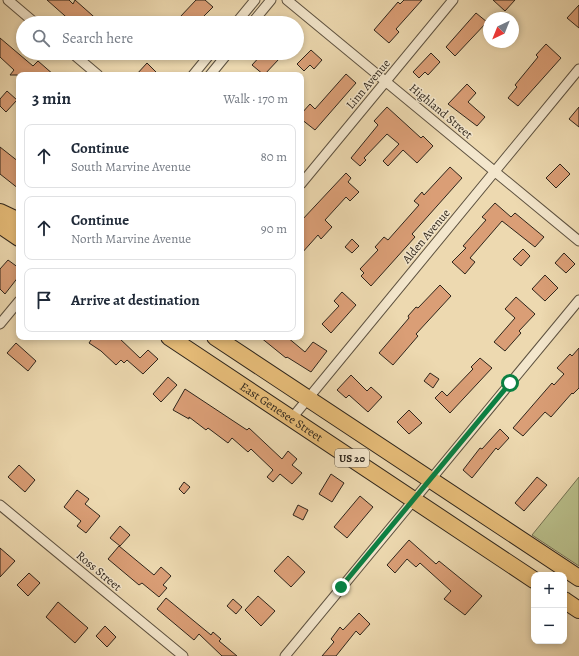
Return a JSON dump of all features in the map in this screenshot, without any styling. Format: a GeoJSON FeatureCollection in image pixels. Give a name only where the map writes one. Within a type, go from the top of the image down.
{"type":"FeatureCollection","features":[{"type":"Feature","properties":{"kind":"highway"},"geometry":{"type":"LineString","coordinates":[[0,212],[16,220]]}},
{"type":"Feature","properties":{"kind":"highway"},"geometry":{"type":"LineString","coordinates":[[0,225],[16,236]]}},
{"type":"Feature","properties":{"kind":"highway","name":"East Genesee Street"},"geometry":{"type":"LineString","coordinates":[[175,340],[412,500],[531,578]]}},
{"type":"Feature","properties":{"kind":"highway","name":"US 20"},"geometry":{"type":"LineString","coordinates":[[220,340],[579,578]]}},
{"type":"Feature","properties":{"kind":"highway"},"geometry":{"type":"LineString","coordinates":[[567,602],[579,610]]}},
{"type":"Feature","properties":{"kind":"street"},"geometry":{"type":"LineString","coordinates":[[8,0],[27,16]]}},
{"type":"Feature","properties":{"kind":"street"},"geometry":{"type":"LineString","coordinates":[[242,16],[255,0]]}},
{"type":"Feature","properties":{"kind":"street"},"geometry":{"type":"LineString","coordinates":[[258,16],[271,0]]}},
{"type":"Feature","properties":{"kind":"street","name":"Highland Street"},"geometry":{"type":"LineString","coordinates":[[287,0],[579,240]]}},
{"type":"Feature","properties":{"kind":"street","name":"Linn Avenue"},"geometry":{"type":"LineString","coordinates":[[304,180],[453,0]]}},
{"type":"Feature","properties":{"kind":"street"},"geometry":{"type":"LineString","coordinates":[[80,60],[94,72]]}},
{"type":"Feature","properties":{"kind":"street"},"geometry":{"type":"LineString","coordinates":[[195,72],[205,60]]}},
{"type":"Feature","properties":{"kind":"street"},"geometry":{"type":"LineString","coordinates":[[212,72],[222,60]]}},
{"type":"Feature","properties":{"kind":"street","name":"Alden Avenue"},"geometry":{"type":"LineString","coordinates":[[292,418],[579,69]]}},
{"type":"Feature","properties":{"kind":"street"},"geometry":{"type":"LineString","coordinates":[[285,656],[412,500],[579,300]]}},
{"type":"Feature","properties":{"kind":"street"},"geometry":{"type":"LineString","coordinates":[[0,324],[16,305]]}},
{"type":"Feature","properties":{"kind":"street","name":"Ross Street"},"geometry":{"type":"LineString","coordinates":[[0,505],[183,656]]}},
{"type":"Feature","properties":{"kind":"green space"},"geometry":{"type":"Polygon","coordinates":[[[579,477],[579,566],[532,535],[579,477]]]}},
{"type":"Feature","properties":{"kind":"building"},"geometry":{"type":"Polygon","coordinates":[[[47,0],[69,0],[73,4],[75,0],[93,16],[65,16],[47,0]]]}},
{"type":"Feature","properties":{"kind":"building"},"geometry":{"type":"Polygon","coordinates":[[[196,0],[205,0],[213,7],[204,16],[181,16],[196,0]]]}},
{"type":"Feature","properties":{"kind":"building"},"geometry":{"type":"Polygon","coordinates":[[[404,0],[422,0],[396,29],[399,32],[389,43],[374,30],[398,2],[400,4],[404,0]]]}},
{"type":"Feature","properties":{"kind":"building"},"geometry":{"type":"Polygon","coordinates":[[[493,0],[515,0],[505,11],[493,0]]]}},
{"type":"Feature","properties":{"kind":"building"},"geometry":{"type":"Polygon","coordinates":[[[579,5],[579,28],[567,18],[579,5]]]}},
{"type":"Feature","properties":{"kind":"building"},"geometry":{"type":"Polygon","coordinates":[[[476,13],[483,19],[483,26],[455,56],[446,47],[476,13]]]}},
{"type":"Feature","properties":{"kind":"building"},"geometry":{"type":"Polygon","coordinates":[[[0,38],[16,52],[16,60],[26,60],[33,66],[38,61],[51,72],[16,72],[16,75],[10,75],[14,70],[0,57],[0,38]]]}},
{"type":"Feature","properties":{"kind":"building"},"geometry":{"type":"Polygon","coordinates":[[[546,44],[561,58],[518,106],[508,98],[517,87],[515,85],[538,57],[536,55],[546,44]]]}},
{"type":"Feature","properties":{"kind":"building"},"geometry":{"type":"Polygon","coordinates":[[[311,50],[322,60],[314,69],[310,65],[304,71],[297,64],[301,60],[304,60],[304,57],[311,50]]]}},
{"type":"Feature","properties":{"kind":"building"},"geometry":{"type":"Polygon","coordinates":[[[431,53],[440,62],[428,75],[425,72],[419,78],[413,72],[431,53]]]}},
{"type":"Feature","properties":{"kind":"building"},"geometry":{"type":"Polygon","coordinates":[[[257,60],[278,60],[267,72],[260,72],[252,65],[257,60]]]}},
{"type":"Feature","properties":{"kind":"building"},"geometry":{"type":"Polygon","coordinates":[[[147,63],[156,72],[139,72],[147,63]]]}},
{"type":"Feature","properties":{"kind":"building"},"geometry":{"type":"Polygon","coordinates":[[[346,74],[356,83],[315,130],[304,121],[304,111],[310,104],[315,109],[346,74]]]}},
{"type":"Feature","properties":{"kind":"building"},"geometry":{"type":"Polygon","coordinates":[[[467,84],[476,93],[468,102],[485,117],[477,126],[448,104],[467,84]]]}},
{"type":"Feature","properties":{"kind":"building"},"geometry":{"type":"Polygon","coordinates":[[[7,91],[16,99],[16,101],[6,112],[0,106],[0,99],[7,91]]]}},
{"type":"Feature","properties":{"kind":"building"},"geometry":{"type":"Polygon","coordinates":[[[387,107],[421,138],[423,136],[433,146],[417,163],[403,150],[388,166],[383,161],[399,144],[387,134],[364,158],[366,160],[360,166],[351,158],[378,125],[374,121],[387,107]]]}},
{"type":"Feature","properties":{"kind":"building"},"geometry":{"type":"Polygon","coordinates":[[[579,107],[579,127],[569,119],[579,107]]]}},
{"type":"Feature","properties":{"kind":"building"},"geometry":{"type":"Polygon","coordinates":[[[0,147],[16,160],[16,187],[0,174],[0,147]]]}},
{"type":"Feature","properties":{"kind":"building"},"geometry":{"type":"Polygon","coordinates":[[[560,164],[570,174],[556,188],[546,178],[560,164]]]}},
{"type":"Feature","properties":{"kind":"building"},"geometry":{"type":"Polygon","coordinates":[[[450,167],[462,178],[412,234],[415,237],[371,286],[361,276],[364,273],[360,269],[378,250],[375,247],[384,237],[388,240],[419,205],[414,201],[422,192],[424,195],[450,167]]]}},
{"type":"Feature","properties":{"kind":"building"},"geometry":{"type":"Polygon","coordinates":[[[346,173],[351,178],[348,182],[359,192],[350,201],[346,197],[325,220],[332,227],[321,239],[318,235],[304,251],[304,218],[346,173]]]}},
{"type":"Feature","properties":{"kind":"building"},"geometry":{"type":"Polygon","coordinates":[[[495,203],[511,217],[515,213],[544,237],[535,247],[502,221],[470,258],[475,262],[465,274],[452,262],[466,248],[463,246],[486,220],[482,217],[495,203]]]}},
{"type":"Feature","properties":{"kind":"building"},"geometry":{"type":"Polygon","coordinates":[[[352,239],[359,246],[352,253],[345,247],[352,239]]]}},
{"type":"Feature","properties":{"kind":"building"},"geometry":{"type":"Polygon","coordinates":[[[523,249],[530,256],[521,266],[513,259],[523,249]]]}},
{"type":"Feature","properties":{"kind":"building"},"geometry":{"type":"Polygon","coordinates":[[[564,253],[575,264],[566,273],[555,263],[564,253]]]}},
{"type":"Feature","properties":{"kind":"building"},"geometry":{"type":"Polygon","coordinates":[[[8,260],[16,266],[16,280],[5,294],[0,289],[0,269],[8,260]]]}},
{"type":"Feature","properties":{"kind":"building"},"geometry":{"type":"Polygon","coordinates":[[[545,275],[558,288],[545,301],[532,289],[545,275]]]}},
{"type":"Feature","properties":{"kind":"building"},"geometry":{"type":"Polygon","coordinates":[[[440,285],[451,296],[416,334],[418,336],[393,365],[379,353],[409,318],[408,316],[416,307],[418,308],[440,285]]]}},
{"type":"Feature","properties":{"kind":"building"},"geometry":{"type":"Polygon","coordinates":[[[342,292],[356,305],[331,333],[322,324],[339,306],[334,301],[342,292]]]}},
{"type":"Feature","properties":{"kind":"building"},"geometry":{"type":"Polygon","coordinates":[[[516,297],[535,314],[519,331],[521,333],[505,351],[494,342],[515,318],[505,309],[516,297]]]}},
{"type":"Feature","properties":{"kind":"building"},"geometry":{"type":"Polygon","coordinates":[[[91,340],[121,340],[140,358],[148,350],[158,359],[143,374],[127,360],[124,363],[121,360],[116,365],[101,351],[89,343],[91,340]]]}},
{"type":"Feature","properties":{"kind":"building"},"geometry":{"type":"Polygon","coordinates":[[[264,340],[291,340],[305,352],[313,342],[327,351],[311,372],[287,357],[286,358],[264,340]]]}},
{"type":"Feature","properties":{"kind":"building"},"geometry":{"type":"Polygon","coordinates":[[[16,343],[36,361],[28,371],[7,353],[16,343]]]}},
{"type":"Feature","properties":{"kind":"building"},"geometry":{"type":"Polygon","coordinates":[[[579,348],[579,388],[573,394],[572,393],[551,417],[545,412],[523,436],[513,428],[552,383],[554,385],[564,374],[557,368],[570,354],[572,356],[579,348]]]}},
{"type":"Feature","properties":{"kind":"building"},"geometry":{"type":"Polygon","coordinates":[[[480,358],[492,368],[450,413],[435,398],[442,391],[447,396],[473,369],[471,367],[480,358]]]}},
{"type":"Feature","properties":{"kind":"building"},"geometry":{"type":"Polygon","coordinates":[[[430,373],[439,379],[433,388],[424,381],[430,373]]]}},
{"type":"Feature","properties":{"kind":"building"},"geometry":{"type":"Polygon","coordinates":[[[351,375],[367,391],[371,387],[382,397],[368,412],[349,395],[346,398],[337,390],[351,375]]]}},
{"type":"Feature","properties":{"kind":"building"},"geometry":{"type":"Polygon","coordinates":[[[168,377],[177,385],[161,402],[153,394],[168,377]]]}},
{"type":"Feature","properties":{"kind":"building"},"geometry":{"type":"Polygon","coordinates":[[[185,389],[247,430],[249,428],[282,459],[288,451],[297,459],[292,465],[302,473],[292,484],[280,474],[273,482],[267,477],[273,470],[251,449],[248,452],[232,438],[228,443],[208,428],[206,430],[189,417],[189,419],[173,410],[185,389]]]}},
{"type":"Feature","properties":{"kind":"building"},"geometry":{"type":"Polygon","coordinates":[[[409,410],[422,423],[409,434],[397,422],[409,410]]]}},
{"type":"Feature","properties":{"kind":"building"},"geometry":{"type":"Polygon","coordinates":[[[500,429],[509,438],[498,450],[496,448],[472,478],[463,470],[480,448],[482,449],[500,429]]]}},
{"type":"Feature","properties":{"kind":"building"},"geometry":{"type":"Polygon","coordinates":[[[19,465],[35,480],[25,492],[8,477],[19,465]]]}},
{"type":"Feature","properties":{"kind":"building"},"geometry":{"type":"Polygon","coordinates":[[[331,474],[344,483],[332,502],[319,494],[331,474]]]}},
{"type":"Feature","properties":{"kind":"building"},"geometry":{"type":"Polygon","coordinates":[[[537,477],[547,485],[524,511],[515,503],[537,477]]]}},
{"type":"Feature","properties":{"kind":"building"},"geometry":{"type":"Polygon","coordinates":[[[184,482],[190,487],[184,494],[179,489],[184,482]]]}},
{"type":"Feature","properties":{"kind":"building"},"geometry":{"type":"Polygon","coordinates":[[[77,490],[89,499],[85,504],[100,516],[86,533],[77,526],[81,521],[64,507],[77,490]]]}},
{"type":"Feature","properties":{"kind":"building"},"geometry":{"type":"Polygon","coordinates":[[[360,496],[373,507],[347,538],[334,527],[360,496]]]}},
{"type":"Feature","properties":{"kind":"building"},"geometry":{"type":"Polygon","coordinates":[[[298,505],[308,510],[303,520],[293,515],[298,505]]]}},
{"type":"Feature","properties":{"kind":"building"},"geometry":{"type":"Polygon","coordinates":[[[120,526],[130,535],[120,546],[110,538],[120,526]]]}},
{"type":"Feature","properties":{"kind":"building"},"geometry":{"type":"Polygon","coordinates":[[[409,540],[436,564],[439,561],[482,596],[465,615],[444,599],[451,591],[420,563],[416,567],[407,559],[395,573],[387,565],[409,540]]]}},
{"type":"Feature","properties":{"kind":"building"},"geometry":{"type":"Polygon","coordinates":[[[119,546],[154,575],[161,567],[171,576],[163,585],[167,588],[159,597],[142,583],[139,585],[108,559],[119,546]]]}},
{"type":"Feature","properties":{"kind":"building"},"geometry":{"type":"Polygon","coordinates":[[[0,548],[15,561],[0,577],[0,548]]]}},
{"type":"Feature","properties":{"kind":"building"},"geometry":{"type":"Polygon","coordinates":[[[288,556],[305,572],[291,587],[274,571],[288,556]]]}},
{"type":"Feature","properties":{"kind":"building"},"geometry":{"type":"Polygon","coordinates":[[[29,573],[40,583],[28,596],[17,585],[29,573]]]}},
{"type":"Feature","properties":{"kind":"building"},"geometry":{"type":"Polygon","coordinates":[[[258,596],[275,611],[261,626],[245,610],[258,596]]]}},
{"type":"Feature","properties":{"kind":"building"},"geometry":{"type":"Polygon","coordinates":[[[166,598],[211,635],[213,632],[221,639],[219,641],[237,656],[222,656],[199,634],[194,640],[157,609],[166,598]]]}},
{"type":"Feature","properties":{"kind":"building"},"geometry":{"type":"Polygon","coordinates":[[[233,599],[242,607],[236,614],[227,606],[233,599]]]}},
{"type":"Feature","properties":{"kind":"building"},"geometry":{"type":"Polygon","coordinates":[[[58,602],[88,628],[75,643],[46,617],[58,602]]]}},
{"type":"Feature","properties":{"kind":"building"},"geometry":{"type":"Polygon","coordinates":[[[359,613],[370,624],[360,635],[356,631],[336,656],[322,656],[334,642],[331,639],[340,627],[343,630],[359,613]]]}},
{"type":"Feature","properties":{"kind":"building"},"geometry":{"type":"Polygon","coordinates":[[[105,626],[116,637],[107,647],[96,636],[105,626]]]}},
{"type":"Feature","properties":{"kind":"route"},"geometry":{"type":"LineString","coordinates":[[341,587],[435,474],[457,445],[510,383]]}}]}
